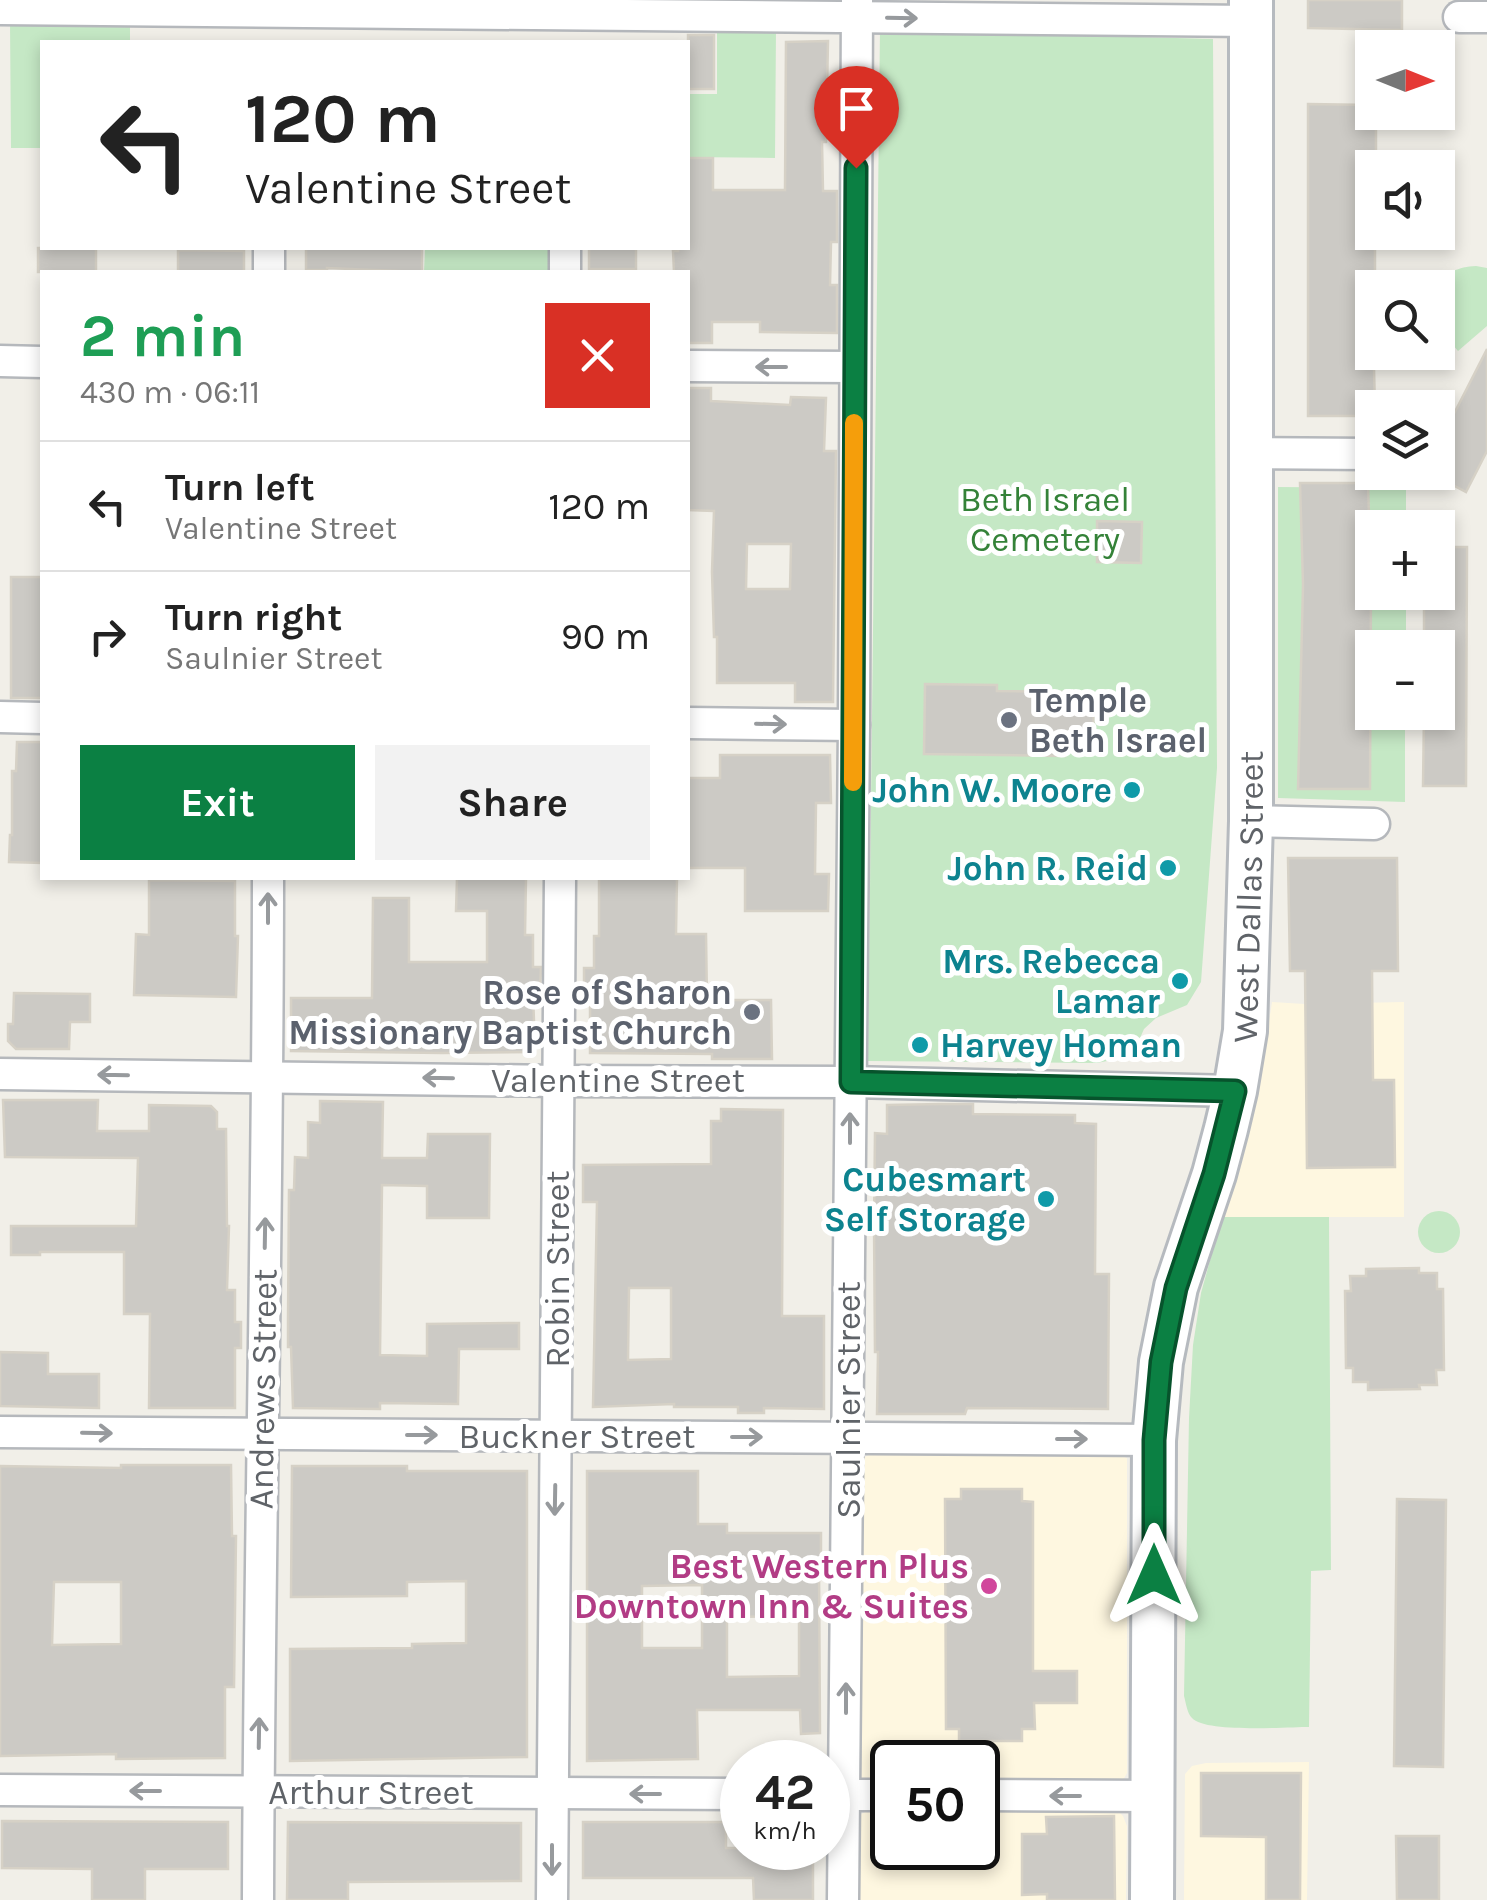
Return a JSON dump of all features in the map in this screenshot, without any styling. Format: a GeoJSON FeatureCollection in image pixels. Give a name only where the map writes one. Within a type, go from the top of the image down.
{"type":"FeatureCollection","features":[{"type":"Feature","properties":{"kind":"main road","name":"West Dallas Street"},"geometry":{"type":"LineString","coordinates":[[1152,1900],[1154,1440],[1161,1362],[1176,1288],[1214,1174],[1245,1031],[1252,821],[1252,11]]}},
{"type":"Feature","properties":{"kind":"street"},"geometry":{"type":"LineString","coordinates":[[0,9],[272,6],[567,19],[856,9],[1252,11]]}},
{"type":"Feature","properties":{"kind":"street"},"geometry":{"type":"LineString","coordinates":[[272,6],[272,40]]}},
{"type":"Feature","properties":{"kind":"street","name":"Saulnier Street"},"geometry":{"type":"LineString","coordinates":[[838,1740],[848,1438],[856,9]]}},
{"type":"Feature","properties":{"kind":"street"},"geometry":{"type":"LineString","coordinates":[[0,362],[40,362]]}},
{"type":"Feature","properties":{"kind":"street"},"geometry":{"type":"LineString","coordinates":[[690,366],[854,367]]}},
{"type":"Feature","properties":{"kind":"street"},"geometry":{"type":"LineString","coordinates":[[1250,453],[1355,454]]}},
{"type":"Feature","properties":{"kind":"street"},"geometry":{"type":"LineString","coordinates":[[0,717],[40,718]]}},
{"type":"Feature","properties":{"kind":"street"},"geometry":{"type":"LineString","coordinates":[[690,723],[854,725]]}},
{"type":"Feature","properties":{"kind":"street"},"geometry":{"type":"LineString","coordinates":[[1252,821],[1374,824]]}},
{"type":"Feature","properties":{"kind":"street","name":"Andrews Street"},"geometry":{"type":"LineString","coordinates":[[258,1900],[268,880]]}},
{"type":"Feature","properties":{"kind":"street","name":"Robin Street"},"geometry":{"type":"LineString","coordinates":[[552,1900],[560,880]]}},
{"type":"Feature","properties":{"kind":"street","name":"Valentine Street"},"geometry":{"type":"LineString","coordinates":[[0,1074],[851,1082],[1235,1091]]}},
{"type":"Feature","properties":{"kind":"street","name":"Buckner Street"},"geometry":{"type":"LineString","coordinates":[[0,1432],[1154,1440]]}},
{"type":"Feature","properties":{"kind":"street","name":"Arthur Street"},"geometry":{"type":"LineString","coordinates":[[0,1790],[720,1794]]}},
{"type":"Feature","properties":{"kind":"street"},"geometry":{"type":"LineString","coordinates":[[1000,1795],[1153,1796]]}},
{"type":"Feature","properties":{"kind":"street","name":"Saulnier Street"},"geometry":{"type":"LineString","coordinates":[[842,1870],[844,1900]]}},
{"type":"Feature","properties":{"kind":"shaded area"},"geometry":{"type":"Polygon","coordinates":[[[1272,1002],[1404,1002],[1404,1217],[1222,1217],[1249,1130],[1272,1002]]]}},
{"type":"Feature","properties":{"kind":"shaded area"},"geometry":{"type":"Polygon","coordinates":[[[875,1451],[1127,1458],[1127,1773],[1122,1782],[1000,1785],[1000,1740],[870,1740],[870,1784],[860,1778],[861,1467],[865,1457],[875,1451]]]}},
{"type":"Feature","properties":{"kind":"shaded area"},"geometry":{"type":"Polygon","coordinates":[[[1309,1762],[1307,1900],[1184,1900],[1185,1774],[1192,1766],[1309,1762]]]}},
{"type":"Feature","properties":{"kind":"shaded area"},"geometry":{"type":"Polygon","coordinates":[[[1116,1809],[1127,1826],[1126,1900],[854,1900],[854,1823],[860,1815],[870,1811],[870,1870],[1000,1870],[1000,1811],[1116,1809]]]}},
{"type":"Feature","properties":{"kind":"green space"},"geometry":{"type":"Polygon","coordinates":[[[130,21],[130,40],[40,40],[40,148],[11,148],[10,22],[130,21]]]}},
{"type":"Feature","properties":{"kind":"green space"},"geometry":{"type":"Polygon","coordinates":[[[717,29],[776,29],[775,158],[690,157],[690,94],[717,94],[717,29]]]}},
{"type":"Feature","properties":{"kind":"green space","name":"Beth Israel Cemetery"},"geometry":{"type":"Polygon","coordinates":[[[880,30],[1213,39],[1217,768],[1201,982],[1187,1005],[1156,1018],[1144,1029],[1127,1057],[1097,1063],[868,1061],[880,30]]]}},
{"type":"Feature","properties":{"kind":"green space"},"geometry":{"type":"Polygon","coordinates":[[[425,250],[550,250],[550,270],[424,270],[425,250]]]}},
{"type":"Feature","properties":{"kind":"green space"},"geometry":{"type":"Polygon","coordinates":[[[1487,268],[1487,326],[1458,351],[1455,270],[1487,268]]]}},
{"type":"Feature","properties":{"kind":"green space"},"geometry":{"type":"Polygon","coordinates":[[[1278,487],[1406,490],[1406,510],[1355,510],[1355,610],[1406,610],[1406,630],[1355,630],[1355,730],[1405,730],[1405,802],[1278,798],[1278,487]]]}},
{"type":"Feature","properties":{"kind":"green space"},"geometry":{"type":"Polygon","coordinates":[[[1439,1211],[1454,1217],[1460,1232],[1454,1247],[1439,1253],[1424,1247],[1418,1232],[1424,1217],[1439,1211]]]}},
{"type":"Feature","properties":{"kind":"green space"},"geometry":{"type":"Polygon","coordinates":[[[1222,1217],[1329,1217],[1331,1570],[1311,1571],[1309,1727],[1200,1723],[1190,1716],[1184,1696],[1193,1345],[1201,1293],[1222,1217]]]}},
{"type":"Feature","properties":{"kind":"building"},"geometry":{"type":"Polygon","coordinates":[[[1308,0],[1402,0],[1402,30],[1308,28],[1308,0]]]}},
{"type":"Feature","properties":{"kind":"building"},"geometry":{"type":"Polygon","coordinates":[[[688,35],[714,35],[714,89],[690,89],[688,35]]]}},
{"type":"Feature","properties":{"kind":"building"},"geometry":{"type":"Polygon","coordinates":[[[828,41],[823,191],[837,191],[837,242],[831,242],[830,285],[837,285],[837,333],[760,332],[760,322],[712,322],[712,343],[690,343],[690,270],[674,270],[673,251],[690,250],[690,158],[713,158],[713,190],[785,190],[786,42],[828,41]]]}},
{"type":"Feature","properties":{"kind":"building"},"geometry":{"type":"Polygon","coordinates":[[[1308,104],[1355,105],[1355,130],[1376,130],[1376,150],[1355,150],[1355,250],[1375,250],[1375,270],[1355,270],[1355,370],[1374,370],[1375,390],[1355,390],[1355,416],[1308,416],[1308,104]]]}},
{"type":"Feature","properties":{"kind":"building"},"geometry":{"type":"Polygon","coordinates":[[[38,248],[96,250],[96,270],[38,272],[38,248]]]}},
{"type":"Feature","properties":{"kind":"building"},"geometry":{"type":"Polygon","coordinates":[[[178,250],[244,251],[244,270],[178,270],[178,250]]]}},
{"type":"Feature","properties":{"kind":"building"},"geometry":{"type":"Polygon","coordinates":[[[306,250],[422,250],[422,270],[306,270],[306,250]]]}},
{"type":"Feature","properties":{"kind":"building"},"geometry":{"type":"Polygon","coordinates":[[[589,250],[636,250],[636,269],[589,269],[589,250]]]}},
{"type":"Feature","properties":{"kind":"building"},"geometry":{"type":"Polygon","coordinates":[[[1487,349],[1487,451],[1466,492],[1455,486],[1455,412],[1487,349]]]}},
{"type":"Feature","properties":{"kind":"building"},"geometry":{"type":"Polygon","coordinates":[[[690,388],[711,388],[711,401],[790,405],[791,397],[826,398],[824,451],[836,451],[833,702],[795,702],[795,683],[717,683],[712,572],[714,511],[690,510],[690,388]],[[747,544],[746,589],[790,589],[791,544],[747,544]]]}},
{"type":"Feature","properties":{"kind":"building"},"geometry":{"type":"Polygon","coordinates":[[[1300,483],[1355,483],[1355,490],[1368,490],[1369,510],[1355,510],[1355,610],[1371,610],[1371,630],[1355,630],[1355,730],[1370,730],[1370,789],[1298,789],[1303,585],[1300,483]]]}},
{"type":"Feature","properties":{"kind":"building"},"geometry":{"type":"Polygon","coordinates":[[[1097,521],[1142,522],[1141,563],[1097,562],[1097,521]]]}},
{"type":"Feature","properties":{"kind":"building"},"geometry":{"type":"Polygon","coordinates":[[[1455,547],[1467,547],[1466,786],[1423,786],[1424,730],[1455,730],[1455,630],[1424,630],[1424,610],[1455,610],[1455,547]]]}},
{"type":"Feature","properties":{"kind":"building"},"geometry":{"type":"Polygon","coordinates":[[[11,577],[40,577],[40,698],[11,698],[11,577]]]}},
{"type":"Feature","properties":{"kind":"building","name":"Temple Beth Israel"},"geometry":{"type":"Polygon","coordinates":[[[925,684],[997,685],[997,691],[1069,692],[1069,700],[1094,700],[1093,740],[1066,739],[1065,756],[924,754],[925,684]]]}},
{"type":"Feature","properties":{"kind":"building"},"geometry":{"type":"Polygon","coordinates":[[[17,742],[40,742],[40,863],[9,862],[12,771],[16,771],[17,742]]]}},
{"type":"Feature","properties":{"kind":"building"},"geometry":{"type":"Polygon","coordinates":[[[720,755],[830,755],[831,803],[816,803],[815,874],[829,874],[828,911],[745,911],[745,868],[690,868],[690,778],[720,778],[720,755]]]}},
{"type":"Feature","properties":{"kind":"building"},"geometry":{"type":"Polygon","coordinates":[[[1288,858],[1397,858],[1398,971],[1372,971],[1373,1080],[1394,1080],[1395,1167],[1307,1168],[1305,971],[1290,971],[1288,858]]]}},
{"type":"Feature","properties":{"kind":"building"},"geometry":{"type":"Polygon","coordinates":[[[149,880],[235,881],[236,997],[134,995],[136,934],[149,935],[149,880]]]}},
{"type":"Feature","properties":{"kind":"building"},"geometry":{"type":"Polygon","coordinates":[[[457,880],[526,880],[525,935],[533,935],[533,967],[541,967],[540,992],[533,992],[535,1052],[291,1051],[291,998],[372,998],[373,898],[409,898],[409,962],[487,962],[487,911],[456,911],[457,880]]]}},
{"type":"Feature","properties":{"kind":"building"},"geometry":{"type":"Polygon","coordinates":[[[599,880],[677,880],[676,934],[706,934],[707,1000],[771,1000],[772,1059],[712,1059],[712,1054],[590,1053],[590,992],[584,992],[584,968],[594,968],[594,936],[599,936],[599,880]]]}},
{"type":"Feature","properties":{"kind":"building"},"geometry":{"type":"Polygon","coordinates":[[[14,993],[90,994],[90,1022],[70,1022],[69,1049],[16,1049],[8,1041],[14,993]]]}},
{"type":"Feature","properties":{"kind":"building"},"geometry":{"type":"Polygon","coordinates":[[[3,1100],[98,1100],[97,1131],[149,1131],[149,1105],[211,1106],[217,1112],[217,1129],[226,1129],[227,1290],[235,1290],[235,1322],[241,1322],[241,1348],[235,1348],[235,1408],[149,1408],[150,1314],[124,1314],[124,1252],[11,1255],[11,1226],[136,1226],[138,1158],[5,1157],[3,1100]]]}},
{"type":"Feature","properties":{"kind":"building"},"geometry":{"type":"Polygon","coordinates":[[[320,1101],[383,1102],[382,1158],[427,1158],[428,1134],[490,1134],[489,1218],[427,1218],[427,1186],[382,1185],[380,1355],[427,1356],[427,1324],[519,1323],[519,1349],[459,1349],[458,1404],[380,1403],[380,1409],[293,1408],[288,1347],[289,1190],[294,1190],[295,1157],[308,1158],[308,1122],[320,1123],[320,1101]]]}},
{"type":"Feature","properties":{"kind":"building"},"geometry":{"type":"Polygon","coordinates":[[[973,1104],[973,1114],[1075,1115],[1075,1123],[1096,1124],[1095,1274],[1109,1274],[1108,1409],[967,1408],[965,1414],[877,1414],[875,1133],[887,1134],[887,1105],[973,1104]]]}},
{"type":"Feature","properties":{"kind":"building"},"geometry":{"type":"Polygon","coordinates":[[[721,1109],[783,1110],[782,1316],[824,1316],[824,1409],[764,1408],[764,1413],[738,1413],[738,1407],[674,1404],[593,1407],[597,1202],[583,1202],[583,1165],[711,1164],[711,1121],[721,1121],[721,1109]],[[629,1288],[628,1360],[671,1359],[671,1288],[629,1288]]]}},
{"type":"Feature","properties":{"kind":"building"},"geometry":{"type":"Polygon","coordinates":[[[1419,1268],[1419,1273],[1437,1273],[1437,1289],[1443,1289],[1444,1370],[1436,1370],[1437,1385],[1368,1390],[1368,1382],[1353,1382],[1353,1368],[1346,1368],[1345,1291],[1351,1291],[1350,1276],[1366,1276],[1366,1269],[1419,1268]]]}},
{"type":"Feature","properties":{"kind":"building"},"geometry":{"type":"Polygon","coordinates":[[[0,1352],[48,1353],[48,1374],[99,1374],[99,1408],[0,1406],[0,1352]]]}},
{"type":"Feature","properties":{"kind":"building"},"geometry":{"type":"Polygon","coordinates":[[[231,1465],[232,1536],[236,1536],[234,1687],[225,1687],[225,1758],[116,1759],[116,1754],[0,1756],[0,1466],[231,1465]],[[54,1582],[52,1645],[121,1644],[121,1582],[54,1582]]]}},
{"type":"Feature","properties":{"kind":"building"},"geometry":{"type":"Polygon","coordinates":[[[292,1466],[527,1471],[527,1757],[290,1761],[290,1649],[412,1648],[412,1644],[466,1643],[466,1581],[407,1582],[407,1596],[291,1597],[292,1466]]]}},
{"type":"Feature","properties":{"kind":"building"},"geometry":{"type":"Polygon","coordinates":[[[587,1471],[698,1471],[698,1524],[727,1524],[727,1533],[821,1533],[820,1733],[801,1734],[800,1710],[697,1710],[698,1759],[587,1761],[587,1471]],[[702,1585],[642,1586],[642,1648],[702,1648],[702,1585]],[[799,1616],[727,1617],[727,1677],[799,1676],[799,1616]]]}},
{"type":"Feature","properties":{"kind":"building","name":"Best Western Plus Downtown Inn & Suites"},"geometry":{"type":"Polygon","coordinates":[[[961,1489],[1022,1489],[1022,1501],[1033,1502],[1033,1671],[1077,1671],[1077,1703],[1034,1703],[1035,1729],[1022,1729],[1022,1741],[959,1740],[959,1729],[946,1729],[945,1499],[961,1499],[961,1489]]]}},
{"type":"Feature","properties":{"kind":"building"},"geometry":{"type":"Polygon","coordinates":[[[1397,1499],[1446,1500],[1443,1767],[1394,1766],[1397,1499]]]}},
{"type":"Feature","properties":{"kind":"building"},"geometry":{"type":"Polygon","coordinates":[[[1201,1773],[1301,1773],[1300,1900],[1266,1900],[1266,1837],[1201,1836],[1201,1773]]]}},
{"type":"Feature","properties":{"kind":"building"},"geometry":{"type":"Polygon","coordinates":[[[1114,1816],[1115,1900],[1047,1900],[1047,1894],[1022,1895],[1022,1834],[1047,1834],[1046,1817],[1114,1816]]]}},
{"type":"Feature","properties":{"kind":"building"},"geometry":{"type":"Polygon","coordinates":[[[2,1821],[228,1822],[228,1869],[145,1869],[145,1900],[92,1900],[92,1869],[2,1868],[2,1821]]]}},
{"type":"Feature","properties":{"kind":"building"},"geometry":{"type":"Polygon","coordinates":[[[288,1822],[521,1823],[521,1881],[348,1882],[348,1900],[287,1900],[288,1822]]]}},
{"type":"Feature","properties":{"kind":"building"},"geometry":{"type":"Polygon","coordinates":[[[583,1822],[720,1822],[720,1870],[813,1870],[813,1900],[754,1900],[753,1878],[583,1878],[583,1822]]]}},
{"type":"Feature","properties":{"kind":"building"},"geometry":{"type":"Polygon","coordinates":[[[1396,1836],[1439,1836],[1439,1900],[1397,1900],[1396,1836]]]}},
{"type":"Feature","properties":{"kind":"slow traffic"},"geometry":{"type":"LineString","coordinates":[[853,782],[854,423]]}},
{"type":"Feature","properties":{"kind":"place","name":"Temple Beth Israel"},"geometry":{"type":"Point","coordinates":[1009,720]}},
{"type":"Feature","properties":{"kind":"place","name":"John W. Moore"},"geometry":{"type":"Point","coordinates":[1132,790]}},
{"type":"Feature","properties":{"kind":"place","name":"John R. Reid"},"geometry":{"type":"Point","coordinates":[1168,868]}},
{"type":"Feature","properties":{"kind":"place","name":"Mrs. Rebecca Lamar"},"geometry":{"type":"Point","coordinates":[1180,981]}},
{"type":"Feature","properties":{"kind":"place","name":"Rose of Sharon Missionary Baptist Church"},"geometry":{"type":"Point","coordinates":[752,1012]}},
{"type":"Feature","properties":{"kind":"place","name":"Harvey Homan"},"geometry":{"type":"Point","coordinates":[920,1045]}},
{"type":"Feature","properties":{"kind":"place","name":"Cubesmart Self Storage"},"geometry":{"type":"Point","coordinates":[1046,1199]}},
{"type":"Feature","properties":{"kind":"place","name":"Best Western Plus Downtown Inn & Suites"},"geometry":{"type":"Point","coordinates":[989,1586]}},
{"type":"Feature","properties":{"kind":"route"},"geometry":{"type":"LineString","coordinates":[[856,168],[851,1082],[1235,1091],[1214,1174],[1176,1288],[1161,1362],[1154,1440],[1154,1575]]}}]}
